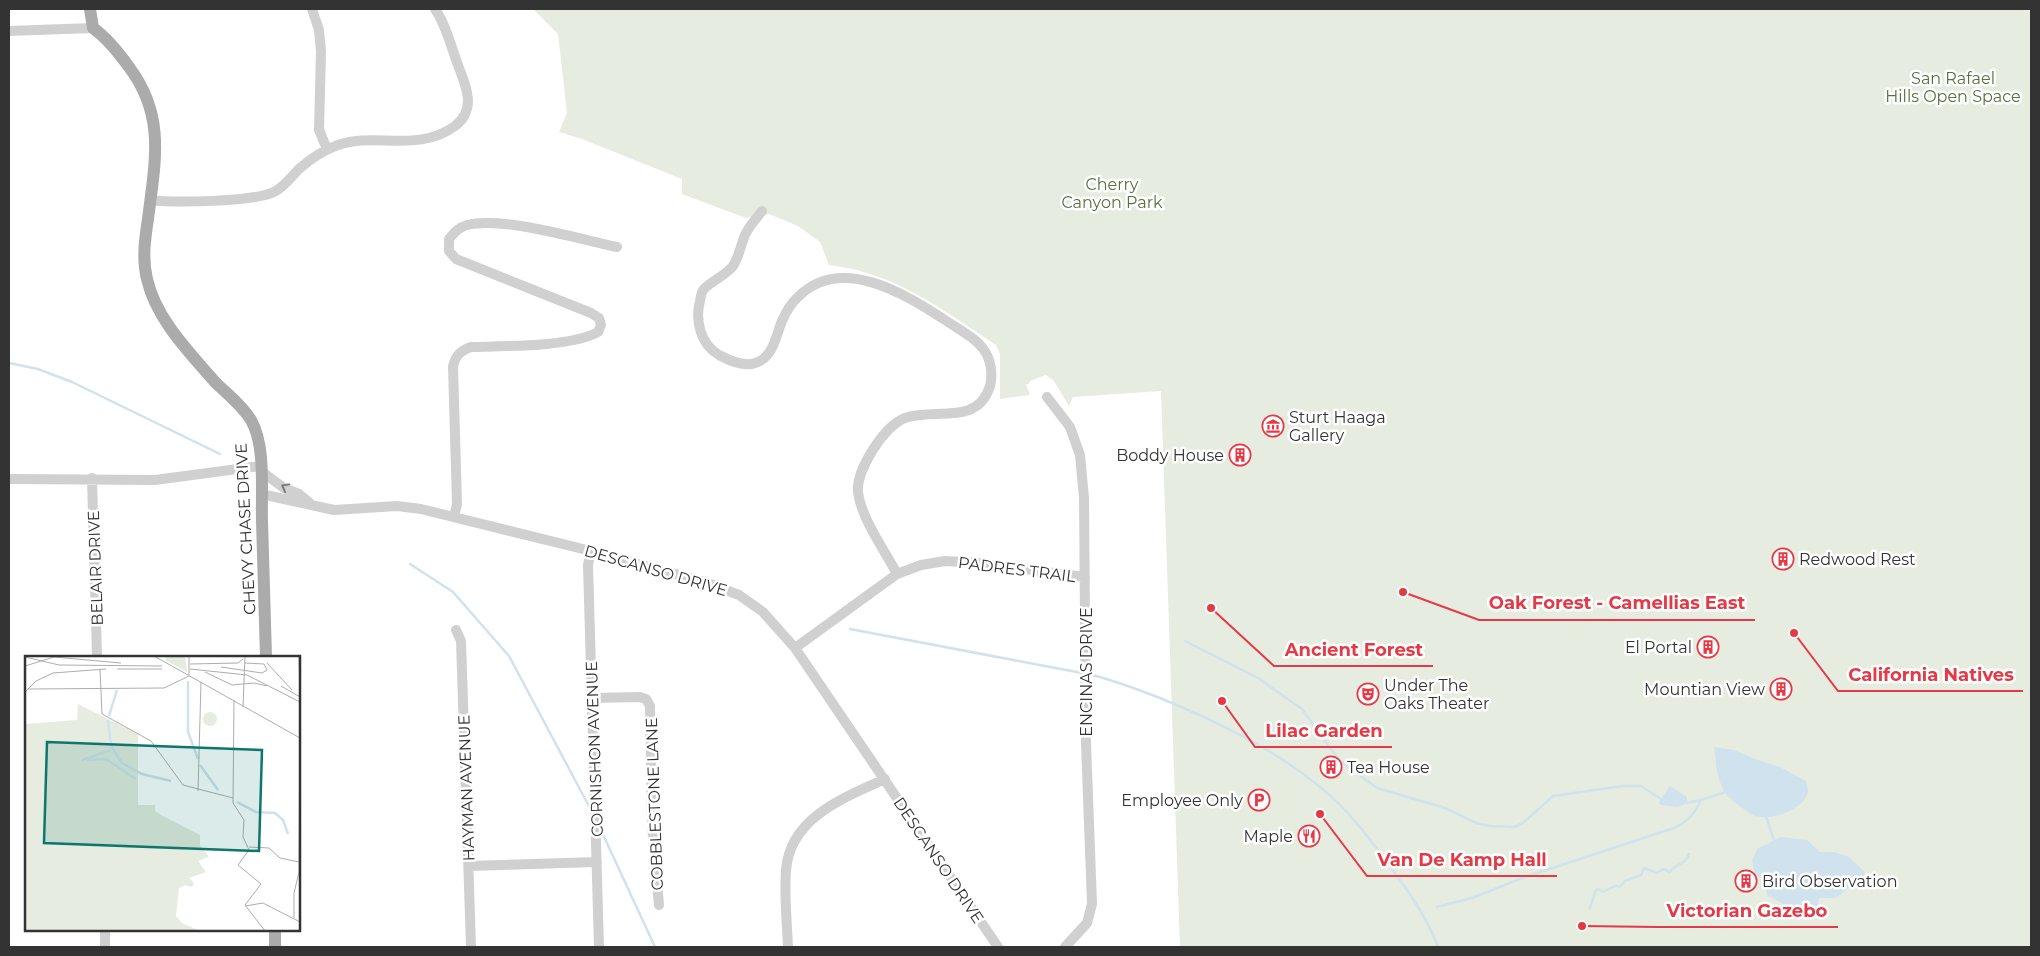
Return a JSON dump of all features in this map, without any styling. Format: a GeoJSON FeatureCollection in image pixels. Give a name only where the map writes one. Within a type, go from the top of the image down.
{"type":"FeatureCollection","features":[{"type":"Feature","properties":{"kind":"main road"},"geometry":{"type":"LineString","coordinates":[[90,9],[93,28]]}},
{"type":"Feature","properties":{"kind":"main road","name":"CHEVY CHASE DRIVE"},"geometry":{"type":"LineString","coordinates":[[93,28],[120,54],[134,73],[151,107],[155,123],[157,149],[145,239],[145,261],[151,291],[172,330],[249,418],[258,440],[262,494],[266,656]]}},
{"type":"Feature","properties":{"kind":"main road"},"geometry":{"type":"LineString","coordinates":[[274,931],[275,947]]}},
{"type":"Feature","properties":{"kind":"street"},"geometry":{"type":"LineString","coordinates":[[312,9],[319,30],[321,51],[319,130],[327,150]]}},
{"type":"Feature","properties":{"kind":"street"},"geometry":{"type":"LineString","coordinates":[[150,200],[256,197],[275,192],[301,168],[327,150],[352,142],[430,139],[443,135],[458,124],[467,112],[469,100],[467,87],[448,41],[442,18],[436,9]]}},
{"type":"Feature","properties":{"kind":"street"},"geometry":{"type":"LineString","coordinates":[[9,31],[93,28]]}},
{"type":"Feature","properties":{"kind":"street"},"geometry":{"type":"LineString","coordinates":[[762,211],[746,232],[733,266],[702,291],[698,306],[698,325],[703,340],[713,352],[728,360],[742,364],[757,363],[767,356],[775,342],[788,309],[798,296],[814,285],[831,279],[850,278],[868,281],[926,308],[972,338],[984,350],[991,364],[992,378],[988,392],[981,404],[970,410],[954,414],[916,415],[903,419],[891,426],[878,442],[865,464],[858,488],[861,506],[897,574]]}},
{"type":"Feature","properties":{"kind":"street"},"geometry":{"type":"LineString","coordinates":[[454,517],[457,504],[452,366],[461,350],[471,347],[558,342],[589,337],[598,332],[602,325],[599,318],[591,313],[456,259],[449,251],[449,239],[456,231],[466,225],[491,223],[522,226],[617,248]]}},
{"type":"Feature","properties":{"kind":"street","name":"ENCINAS DRIVE"},"geometry":{"type":"LineString","coordinates":[[1047,397],[1070,427],[1080,455],[1084,498],[1086,743],[1092,904],[1087,923],[1065,947]]}},
{"type":"Feature","properties":{"kind":"street"},"geometry":{"type":"LineString","coordinates":[[9,478],[154,480],[261,469],[284,488],[299,494],[310,503]]}},
{"type":"Feature","properties":{"kind":"street","name":"BELAIR DRIVE"},"geometry":{"type":"LineString","coordinates":[[92,478],[97,656]]}},
{"type":"Feature","properties":{"kind":"street","name":"DESCANSO DRIVE"},"geometry":{"type":"LineString","coordinates":[[262,494],[295,502],[310,503],[334,510],[410,507],[591,551],[705,582],[739,595],[763,612],[795,648],[998,947]]}},
{"type":"Feature","properties":{"kind":"street","name":"CORNISHON AVENUE"},"geometry":{"type":"LineString","coordinates":[[591,551],[588,565],[599,947]]}},
{"type":"Feature","properties":{"kind":"street","name":"PADRES TRAIL"},"geometry":{"type":"LineString","coordinates":[[795,648],[897,574],[922,565],[945,561],[978,563],[1085,577]]}},
{"type":"Feature","properties":{"kind":"street","name":"HAYMAN AVENUE"},"geometry":{"type":"LineString","coordinates":[[456,630],[461,642],[471,947]]}},
{"type":"Feature","properties":{"kind":"street","name":"COBBLESTONE LANE"},"geometry":{"type":"LineString","coordinates":[[592,698],[640,697],[646,699],[650,706],[652,825],[658,905]]}},
{"type":"Feature","properties":{"kind":"street"},"geometry":{"type":"LineString","coordinates":[[788,947],[786,870],[790,851],[797,838],[804,827],[832,805],[885,779]]}},
{"type":"Feature","properties":{"kind":"street"},"geometry":{"type":"LineString","coordinates":[[469,866],[597,862]]}},
{"type":"Feature","properties":{"kind":"street"},"geometry":{"type":"LineString","coordinates":[[105,931],[105,947]]}},
{"type":"Feature","properties":{"kind":"green space"},"geometry":{"type":"Polygon","coordinates":[[[533,9],[2031,9],[2031,947],[1180,947],[1161,391],[1073,397],[1069,406],[1054,381],[1046,375],[1026,384],[1030,395],[1000,399],[1000,354],[996,345],[934,304],[884,279],[858,270],[829,265],[820,242],[798,226],[769,214],[746,218],[682,194],[682,179],[582,139],[559,132],[567,113],[558,34],[533,9]]]}},
{"type":"Feature","properties":{"kind":"water"},"geometry":{"type":"Polygon","coordinates":[[[1714,747],[1734,750],[1780,767],[1806,781],[1808,792],[1805,799],[1794,809],[1786,813],[1770,817],[1753,815],[1732,800],[1724,790],[1718,772],[1714,747]]]}},
{"type":"Feature","properties":{"kind":"water"},"geometry":{"type":"Polygon","coordinates":[[[1670,786],[1687,797],[1687,803],[1677,807],[1660,805],[1659,802],[1670,786]]]}},
{"type":"Feature","properties":{"kind":"water"},"geometry":{"type":"Polygon","coordinates":[[[1781,837],[1807,840],[1820,852],[1835,852],[1849,857],[1865,872],[1862,878],[1835,898],[1819,898],[1816,913],[1799,919],[1786,915],[1782,903],[1768,896],[1762,879],[1755,874],[1752,861],[1757,849],[1781,837]]]}},
{"type":"Feature","properties":{"kind":"waterway"},"geometry":{"type":"LineString","coordinates":[[9,363],[38,369],[72,382],[220,454]]}},
{"type":"Feature","properties":{"kind":"waterway"},"geometry":{"type":"LineString","coordinates":[[410,564],[453,592],[509,656],[591,810]]}},
{"type":"Feature","properties":{"kind":"waterway"},"geometry":{"type":"LineString","coordinates":[[850,629],[1082,673]]}},
{"type":"Feature","properties":{"kind":"waterway"},"geometry":{"type":"LineString","coordinates":[[1185,641],[1258,678],[1302,709],[1339,760],[1377,788],[1445,808],[1476,823],[1490,826],[1514,827],[1523,823],[1553,796],[1623,786],[1641,786],[1661,799]]}},
{"type":"Feature","properties":{"kind":"waterway"},"geometry":{"type":"LineString","coordinates":[[1087,674],[1115,681],[1202,716],[1243,736],[1301,772],[1330,795],[1367,836],[1418,906],[1438,947]]}},
{"type":"Feature","properties":{"kind":"waterway"},"geometry":{"type":"LineString","coordinates":[[1687,803],[1726,792]]}},
{"type":"Feature","properties":{"kind":"waterway"},"geometry":{"type":"LineString","coordinates":[[1437,907],[1472,898],[1525,877],[1674,828],[1684,823],[1690,817],[1701,800]]}},
{"type":"Feature","properties":{"kind":"waterway"},"geometry":{"type":"LineString","coordinates":[[1766,816],[1774,841]]}},
{"type":"Feature","properties":{"kind":"waterway"},"geometry":{"type":"LineString","coordinates":[[600,828],[655,947]]}},
{"type":"Feature","properties":{"kind":"waterway"},"geometry":{"type":"LineString","coordinates":[[1590,908],[1596,890],[1599,889],[1603,892],[1615,886],[1620,887],[1625,881],[1641,875],[1644,868],[1657,873],[1663,869],[1670,872],[1685,860],[1689,854]]}},
{"type":"Feature","properties":{"kind":"place","name":"Sturt Haaga Gallery"},"geometry":{"type":"Point","coordinates":[1273,426]}},
{"type":"Feature","properties":{"kind":"place","name":"Boddy House"},"geometry":{"type":"Point","coordinates":[1240,455]}},
{"type":"Feature","properties":{"kind":"place","name":"Redwood Rest"},"geometry":{"type":"Point","coordinates":[1783,559]}},
{"type":"Feature","properties":{"kind":"place","name":"Oak Forest - Camellias East"},"geometry":{"type":"Point","coordinates":[1403,592]}},
{"type":"Feature","properties":{"kind":"place","name":"Ancient Forest"},"geometry":{"type":"Point","coordinates":[1211,608]}},
{"type":"Feature","properties":{"kind":"place","name":"California Natives"},"geometry":{"type":"Point","coordinates":[1794,633]}},
{"type":"Feature","properties":{"kind":"place","name":"El Portal"},"geometry":{"type":"Point","coordinates":[1708,647]}},
{"type":"Feature","properties":{"kind":"place","name":"Mountian View"},"geometry":{"type":"Point","coordinates":[1781,689]}},
{"type":"Feature","properties":{"kind":"place","name":"Under The Oaks Theater"},"geometry":{"type":"Point","coordinates":[1368,694]}},
{"type":"Feature","properties":{"kind":"place","name":"Lilac Garden"},"geometry":{"type":"Point","coordinates":[1222,701]}},
{"type":"Feature","properties":{"kind":"place","name":"Tea House"},"geometry":{"type":"Point","coordinates":[1331,767]}},
{"type":"Feature","properties":{"kind":"place","name":"Employee Only"},"geometry":{"type":"Point","coordinates":[1259,800]}},
{"type":"Feature","properties":{"kind":"place","name":"Van De Kamp Hall"},"geometry":{"type":"Point","coordinates":[1320,814]}},
{"type":"Feature","properties":{"kind":"place","name":"Maple"},"geometry":{"type":"Point","coordinates":[1309,836]}},
{"type":"Feature","properties":{"kind":"place","name":"Bird Observation"},"geometry":{"type":"Point","coordinates":[1746,881]}},
{"type":"Feature","properties":{"kind":"place","name":"Victorian Gazebo"},"geometry":{"type":"Point","coordinates":[1582,926]}},
{"type":"Feature","properties":{"kind":"park label","name":"San Rafael Hills Open Space"},"geometry":{"type":"Point","coordinates":[1953,87]}},
{"type":"Feature","properties":{"kind":"park label","name":"Cherry Canyon Park"},"geometry":{"type":"Point","coordinates":[1112,193]}}]}
